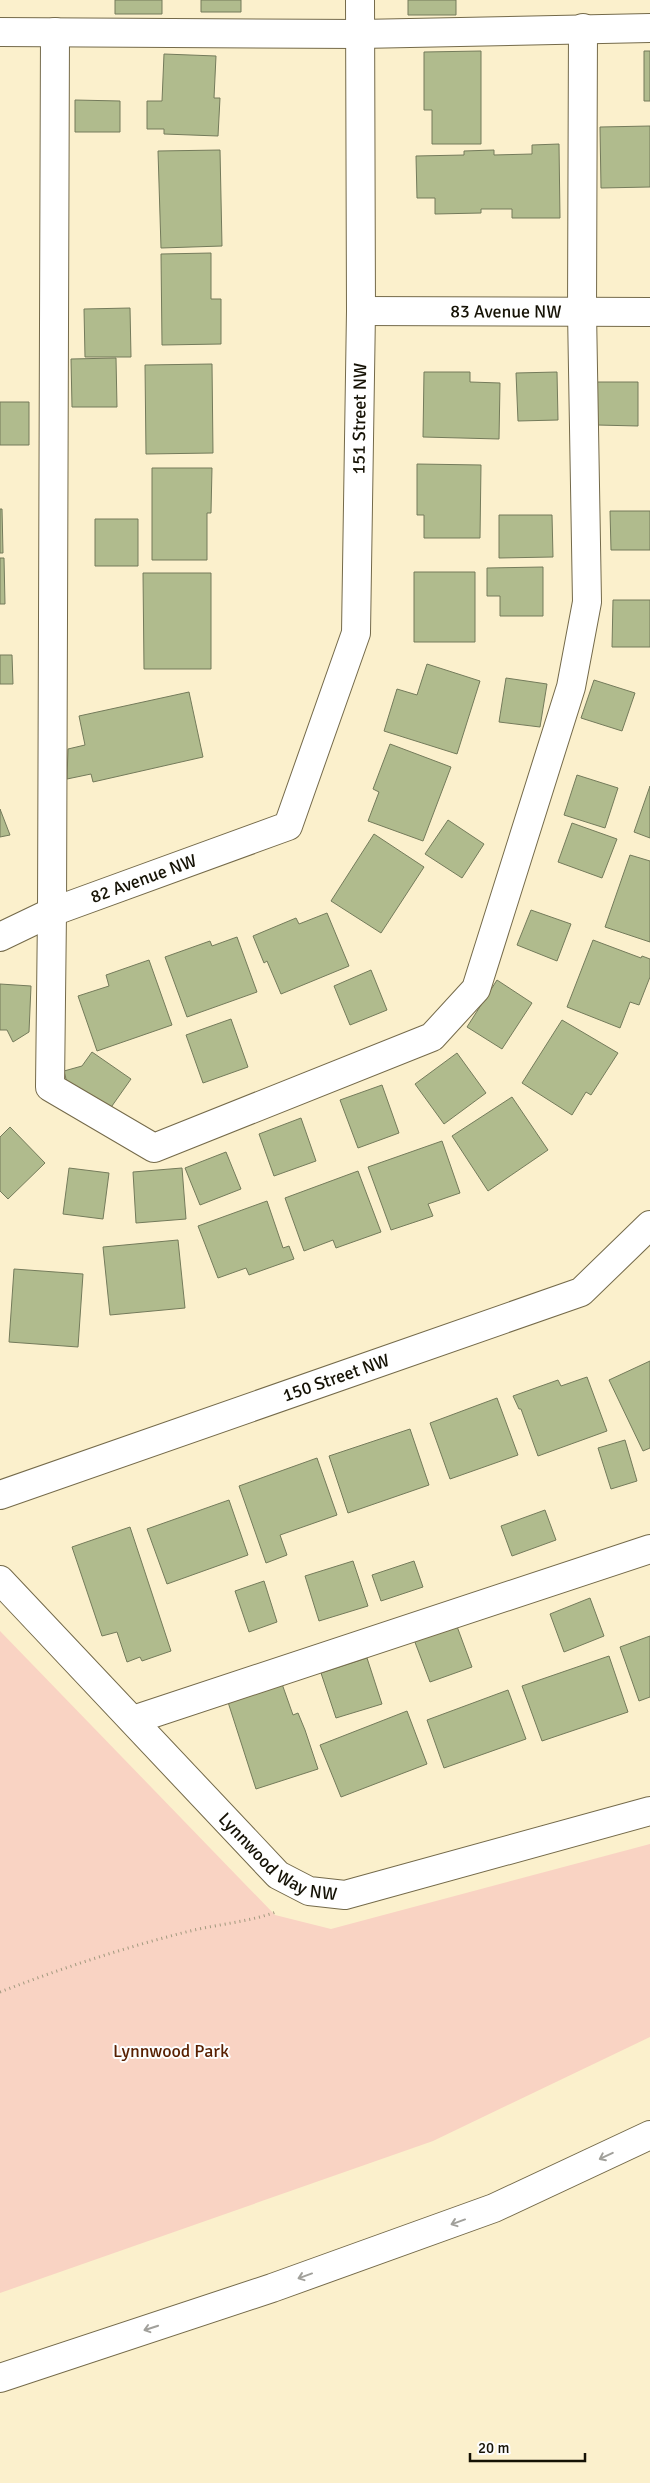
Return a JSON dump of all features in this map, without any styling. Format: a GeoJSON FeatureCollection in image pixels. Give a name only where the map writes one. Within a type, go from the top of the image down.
{"type":"FeatureCollection","features":[{"type":"Feature","properties":{"kind":"main road","name":"151 Street NW"},"geometry":{"type":"LineString","coordinates":[[288,826],[356,634],[362,312],[360,0]]}},
{"type":"Feature","properties":{"kind":"main road"},"geometry":{"type":"LineString","coordinates":[[54,32],[50,1087],[154,1148],[432,1037],[476,989],[571,686],[586,602],[582,312],[584,28]]}},
{"type":"Feature","properties":{"kind":"main road"},"geometry":{"type":"LineString","coordinates":[[0,32],[360,34],[650,28]]}},
{"type":"Feature","properties":{"kind":"main road","name":"83 Avenue NW"},"geometry":{"type":"LineString","coordinates":[[362,312],[650,312]]}},
{"type":"Feature","properties":{"kind":"main road","name":"82 Avenue NW"},"geometry":{"type":"LineString","coordinates":[[0,937],[52,912],[288,826]]}},
{"type":"Feature","properties":{"kind":"main road","name":"150 Street NW"},"geometry":{"type":"LineString","coordinates":[[0,1495],[581,1292],[650,1225]]}},
{"type":"Feature","properties":{"kind":"main road"},"geometry":{"type":"LineString","coordinates":[[133,1720],[650,1549]]}},
{"type":"Feature","properties":{"kind":"main road","name":"Lynnwood Way NW"},"geometry":{"type":"LineString","coordinates":[[0,1580],[278,1875],[308,1891],[345,1895],[650,1810]]}},
{"type":"Feature","properties":{"kind":"main road"},"geometry":{"type":"LineString","coordinates":[[0,2378],[272,2288],[494,2208],[650,2135]]}},
{"type":"Feature","properties":{"kind":"path"},"geometry":{"type":"LineString","coordinates":[[0,1992],[78,1964],[191,1931],[259,1918],[326,1893]]}},
{"type":"Feature","properties":{"kind":"green space","name":"Lynnwood Park"},"geometry":{"type":"Polygon","coordinates":[[[0,1631],[275,1915],[331,1929],[650,1844],[650,2037],[433,2141],[0,2293],[0,1631]]]}},
{"type":"Feature","properties":{"kind":"building"},"geometry":{"type":"Polygon","coordinates":[[[115,0],[162,0],[162,14],[115,14],[115,0]]]}},
{"type":"Feature","properties":{"kind":"building"},"geometry":{"type":"Polygon","coordinates":[[[201,0],[241,0],[241,12],[201,12],[201,0]]]}},
{"type":"Feature","properties":{"kind":"building"},"geometry":{"type":"Polygon","coordinates":[[[408,0],[456,0],[456,15],[408,15],[408,0]]]}},
{"type":"Feature","properties":{"kind":"building"},"geometry":{"type":"Polygon","coordinates":[[[481,51],[481,144],[432,144],[432,110],[424,110],[424,52],[481,51]]]}},
{"type":"Feature","properties":{"kind":"building"},"geometry":{"type":"Polygon","coordinates":[[[644,51],[650,51],[650,101],[644,101],[644,51]]]}},
{"type":"Feature","properties":{"kind":"building"},"geometry":{"type":"Polygon","coordinates":[[[164,54],[216,56],[214,98],[220,98],[218,136],[164,134],[164,129],[147,129],[147,101],[162,101],[164,54]]]}},
{"type":"Feature","properties":{"kind":"building"},"geometry":{"type":"Polygon","coordinates":[[[75,100],[120,101],[120,132],[75,132],[75,100]]]}},
{"type":"Feature","properties":{"kind":"building"},"geometry":{"type":"Polygon","coordinates":[[[650,126],[650,187],[601,188],[600,127],[650,126]]]}},
{"type":"Feature","properties":{"kind":"building"},"geometry":{"type":"Polygon","coordinates":[[[559,144],[560,218],[512,218],[512,209],[481,209],[481,213],[435,214],[435,198],[417,198],[416,156],[464,155],[464,151],[494,150],[494,155],[532,154],[532,145],[559,144]]]}},
{"type":"Feature","properties":{"kind":"building"},"geometry":{"type":"Polygon","coordinates":[[[220,150],[222,246],[161,248],[158,151],[220,150]]]}},
{"type":"Feature","properties":{"kind":"building"},"geometry":{"type":"Polygon","coordinates":[[[211,253],[211,299],[221,299],[221,344],[162,345],[161,254],[211,253]]]}},
{"type":"Feature","properties":{"kind":"building"},"geometry":{"type":"Polygon","coordinates":[[[130,308],[131,357],[85,357],[84,309],[130,308]]]}},
{"type":"Feature","properties":{"kind":"building"},"geometry":{"type":"Polygon","coordinates":[[[116,358],[117,407],[72,407],[71,359],[116,358]]]}},
{"type":"Feature","properties":{"kind":"building"},"geometry":{"type":"Polygon","coordinates":[[[212,364],[213,453],[146,454],[145,365],[212,364]]]}},
{"type":"Feature","properties":{"kind":"building"},"geometry":{"type":"Polygon","coordinates":[[[424,372],[470,372],[470,382],[500,383],[499,439],[423,437],[424,372]]]}},
{"type":"Feature","properties":{"kind":"building"},"geometry":{"type":"Polygon","coordinates":[[[557,372],[558,420],[518,421],[516,373],[557,372]]]}},
{"type":"Feature","properties":{"kind":"building"},"geometry":{"type":"Polygon","coordinates":[[[597,382],[638,382],[638,426],[597,425],[597,382]]]}},
{"type":"Feature","properties":{"kind":"building"},"geometry":{"type":"Polygon","coordinates":[[[0,402],[29,402],[29,445],[0,445],[0,402]]]}},
{"type":"Feature","properties":{"kind":"building"},"geometry":{"type":"Polygon","coordinates":[[[417,464],[481,465],[480,538],[424,538],[424,515],[417,515],[417,464]]]}},
{"type":"Feature","properties":{"kind":"building"},"geometry":{"type":"Polygon","coordinates":[[[152,468],[212,468],[211,513],[207,513],[207,560],[152,560],[152,468]]]}},
{"type":"Feature","properties":{"kind":"building"},"geometry":{"type":"Polygon","coordinates":[[[0,509],[2,509],[3,553],[0,553],[0,509]]]}},
{"type":"Feature","properties":{"kind":"building"},"geometry":{"type":"Polygon","coordinates":[[[610,511],[650,511],[650,550],[611,550],[610,511]]]}},
{"type":"Feature","properties":{"kind":"building"},"geometry":{"type":"Polygon","coordinates":[[[499,515],[552,515],[553,557],[499,558],[499,515]]]}},
{"type":"Feature","properties":{"kind":"building"},"geometry":{"type":"Polygon","coordinates":[[[95,519],[138,519],[138,566],[95,566],[95,519]]]}},
{"type":"Feature","properties":{"kind":"building"},"geometry":{"type":"Polygon","coordinates":[[[0,558],[4,558],[5,604],[0,604],[0,558]]]}},
{"type":"Feature","properties":{"kind":"building"},"geometry":{"type":"Polygon","coordinates":[[[543,567],[543,616],[500,616],[500,596],[487,596],[487,568],[543,567]]]}},
{"type":"Feature","properties":{"kind":"building"},"geometry":{"type":"Polygon","coordinates":[[[414,572],[475,572],[475,642],[414,642],[414,572]]]}},
{"type":"Feature","properties":{"kind":"building"},"geometry":{"type":"Polygon","coordinates":[[[143,573],[211,573],[211,669],[144,669],[143,573]]]}},
{"type":"Feature","properties":{"kind":"building"},"geometry":{"type":"Polygon","coordinates":[[[613,600],[650,600],[650,647],[612,647],[613,600]]]}},
{"type":"Feature","properties":{"kind":"building"},"geometry":{"type":"Polygon","coordinates":[[[0,655],[12,655],[13,684],[0,684],[0,655]]]}},
{"type":"Feature","properties":{"kind":"building"},"geometry":{"type":"Polygon","coordinates":[[[427,664],[480,681],[457,754],[384,731],[397,689],[417,695],[427,664]]]}},
{"type":"Feature","properties":{"kind":"building"},"geometry":{"type":"Polygon","coordinates":[[[506,678],[547,684],[540,727],[499,722],[506,678]]]}},
{"type":"Feature","properties":{"kind":"building"},"geometry":{"type":"Polygon","coordinates":[[[594,680],[635,693],[622,731],[581,718],[594,680]]]}},
{"type":"Feature","properties":{"kind":"building"},"geometry":{"type":"Polygon","coordinates":[[[189,692],[203,757],[93,782],[91,774],[67,779],[68,749],[85,745],[79,716],[189,692]]]}},
{"type":"Feature","properties":{"kind":"building"},"geometry":{"type":"Polygon","coordinates":[[[390,744],[451,767],[423,841],[368,821],[379,792],[373,789],[390,744]]]}},
{"type":"Feature","properties":{"kind":"building"},"geometry":{"type":"Polygon","coordinates":[[[577,775],[618,788],[605,828],[564,815],[577,775]]]}},
{"type":"Feature","properties":{"kind":"building"},"geometry":{"type":"Polygon","coordinates":[[[650,786],[650,838],[634,832],[650,786]]]}},
{"type":"Feature","properties":{"kind":"building"},"geometry":{"type":"Polygon","coordinates":[[[0,809],[10,835],[0,837],[0,809]]]}},
{"type":"Feature","properties":{"kind":"building"},"geometry":{"type":"Polygon","coordinates":[[[448,820],[484,844],[462,878],[425,854],[448,820]]]}},
{"type":"Feature","properties":{"kind":"building"},"geometry":{"type":"Polygon","coordinates":[[[572,823],[617,839],[602,878],[558,862],[572,823]]]}},
{"type":"Feature","properties":{"kind":"building"},"geometry":{"type":"Polygon","coordinates":[[[374,834],[424,867],[381,933],[331,901],[374,834]]]}},
{"type":"Feature","properties":{"kind":"building"},"geometry":{"type":"Polygon","coordinates":[[[630,855],[650,861],[650,942],[605,927],[630,855]]]}},
{"type":"Feature","properties":{"kind":"building"},"geometry":{"type":"Polygon","coordinates":[[[531,910],[571,924],[557,961],[517,945],[531,910]]]}},
{"type":"Feature","properties":{"kind":"building"},"geometry":{"type":"Polygon","coordinates":[[[327,913],[349,966],[281,994],[267,961],[264,963],[253,936],[296,918],[299,924],[327,913]]]}},
{"type":"Feature","properties":{"kind":"building"},"geometry":{"type":"Polygon","coordinates":[[[237,937],[257,992],[187,1017],[165,957],[210,941],[212,946],[237,937]]]}},
{"type":"Feature","properties":{"kind":"building"},"geometry":{"type":"Polygon","coordinates":[[[593,940],[641,958],[642,956],[650,959],[650,977],[639,1005],[630,1002],[620,1028],[567,1007],[593,940]]]}},
{"type":"Feature","properties":{"kind":"building"},"geometry":{"type":"Polygon","coordinates":[[[149,960],[172,1025],[97,1051],[78,996],[109,986],[106,975],[149,960]]]}},
{"type":"Feature","properties":{"kind":"building"},"geometry":{"type":"Polygon","coordinates":[[[371,970],[387,1010],[350,1025],[334,986],[371,970]]]}},
{"type":"Feature","properties":{"kind":"building"},"geometry":{"type":"Polygon","coordinates":[[[497,980],[532,1003],[502,1049],[467,1027],[497,980]]]}},
{"type":"Feature","properties":{"kind":"building"},"geometry":{"type":"Polygon","coordinates":[[[0,984],[31,986],[29,1032],[13,1042],[7,1030],[0,1030],[0,984]]]}},
{"type":"Feature","properties":{"kind":"building"},"geometry":{"type":"Polygon","coordinates":[[[231,1019],[248,1067],[203,1083],[186,1035],[231,1019]]]}},
{"type":"Feature","properties":{"kind":"building"},"geometry":{"type":"Polygon","coordinates":[[[562,1020],[618,1053],[591,1095],[586,1092],[572,1115],[522,1083],[562,1020]]]}},
{"type":"Feature","properties":{"kind":"building"},"geometry":{"type":"Polygon","coordinates":[[[92,1052],[131,1079],[107,1113],[68,1087],[64,1071],[82,1066],[92,1052]]]}},
{"type":"Feature","properties":{"kind":"building"},"geometry":{"type":"Polygon","coordinates":[[[457,1053],[486,1093],[444,1124],[415,1084],[457,1053]]]}},
{"type":"Feature","properties":{"kind":"building"},"geometry":{"type":"Polygon","coordinates":[[[382,1085],[399,1133],[358,1148],[340,1100],[382,1085]]]}},
{"type":"Feature","properties":{"kind":"building"},"geometry":{"type":"Polygon","coordinates":[[[512,1097],[548,1150],[488,1191],[452,1136],[512,1097]]]}},
{"type":"Feature","properties":{"kind":"building"},"geometry":{"type":"Polygon","coordinates":[[[301,1118],[316,1161],[274,1176],[259,1134],[301,1118]]]}},
{"type":"Feature","properties":{"kind":"building"},"geometry":{"type":"Polygon","coordinates":[[[10,1127],[45,1163],[8,1199],[0,1191],[0,1137],[10,1127]]]}},
{"type":"Feature","properties":{"kind":"building"},"geometry":{"type":"Polygon","coordinates":[[[442,1141],[460,1193],[428,1204],[433,1216],[391,1230],[368,1167],[442,1141]]]}},
{"type":"Feature","properties":{"kind":"building"},"geometry":{"type":"Polygon","coordinates":[[[226,1152],[241,1189],[200,1205],[185,1168],[226,1152]]]}},
{"type":"Feature","properties":{"kind":"building"},"geometry":{"type":"Polygon","coordinates":[[[69,1168],[109,1173],[103,1219],[63,1214],[69,1168]]]}},
{"type":"Feature","properties":{"kind":"building"},"geometry":{"type":"Polygon","coordinates":[[[182,1168],[186,1219],[136,1223],[133,1172],[182,1168]]]}},
{"type":"Feature","properties":{"kind":"building"},"geometry":{"type":"Polygon","coordinates":[[[358,1171],[381,1232],[336,1248],[333,1240],[304,1251],[285,1198],[358,1171]]]}},
{"type":"Feature","properties":{"kind":"building"},"geometry":{"type":"Polygon","coordinates":[[[267,1201],[283,1248],[289,1246],[294,1259],[249,1275],[246,1268],[218,1278],[198,1226],[267,1201]]]}},
{"type":"Feature","properties":{"kind":"building"},"geometry":{"type":"Polygon","coordinates":[[[178,1240],[185,1308],[110,1315],[103,1247],[178,1240]]]}},
{"type":"Feature","properties":{"kind":"building"},"geometry":{"type":"Polygon","coordinates":[[[14,1269],[83,1274],[78,1347],[9,1342],[14,1269]]]}},
{"type":"Feature","properties":{"kind":"building"},"geometry":{"type":"Polygon","coordinates":[[[650,1361],[650,1448],[643,1451],[609,1380],[650,1361]]]}},
{"type":"Feature","properties":{"kind":"building"},"geometry":{"type":"Polygon","coordinates":[[[587,1377],[607,1431],[538,1456],[521,1409],[519,1409],[513,1396],[558,1380],[561,1386],[587,1377]]]}},
{"type":"Feature","properties":{"kind":"building"},"geometry":{"type":"Polygon","coordinates":[[[497,1398],[518,1455],[450,1479],[430,1423],[497,1398]]]}},
{"type":"Feature","properties":{"kind":"building"},"geometry":{"type":"Polygon","coordinates":[[[410,1429],[429,1485],[348,1513],[329,1456],[410,1429]]]}},
{"type":"Feature","properties":{"kind":"building"},"geometry":{"type":"Polygon","coordinates":[[[625,1440],[637,1481],[611,1489],[598,1448],[625,1440]]]}},
{"type":"Feature","properties":{"kind":"building"},"geometry":{"type":"Polygon","coordinates":[[[317,1458],[337,1515],[280,1535],[287,1555],[266,1563],[239,1486],[317,1458]]]}},
{"type":"Feature","properties":{"kind":"building"},"geometry":{"type":"Polygon","coordinates":[[[229,1500],[248,1555],[167,1584],[147,1529],[229,1500]]]}},
{"type":"Feature","properties":{"kind":"building"},"geometry":{"type":"Polygon","coordinates":[[[545,1510],[556,1540],[512,1556],[501,1526],[545,1510]]]}},
{"type":"Feature","properties":{"kind":"building"},"geometry":{"type":"Polygon","coordinates":[[[130,1527],[171,1651],[142,1661],[140,1657],[127,1662],[117,1632],[102,1636],[72,1547],[130,1527]]]}},
{"type":"Feature","properties":{"kind":"building"},"geometry":{"type":"Polygon","coordinates":[[[353,1561],[368,1606],[319,1621],[305,1576],[353,1561]]]}},
{"type":"Feature","properties":{"kind":"building"},"geometry":{"type":"Polygon","coordinates":[[[414,1561],[423,1587],[381,1601],[372,1575],[414,1561]]]}},
{"type":"Feature","properties":{"kind":"building"},"geometry":{"type":"Polygon","coordinates":[[[264,1581],[277,1622],[249,1632],[235,1591],[264,1581]]]}},
{"type":"Feature","properties":{"kind":"building"},"geometry":{"type":"Polygon","coordinates":[[[590,1598],[604,1636],[564,1652],[550,1614],[590,1598]]]}},
{"type":"Feature","properties":{"kind":"building"},"geometry":{"type":"Polygon","coordinates":[[[455,1621],[472,1667],[430,1682],[413,1637],[455,1621]]]}},
{"type":"Feature","properties":{"kind":"building"},"geometry":{"type":"Polygon","coordinates":[[[650,1636],[650,1697],[639,1701],[620,1647],[650,1636]]]}},
{"type":"Feature","properties":{"kind":"building"},"geometry":{"type":"Polygon","coordinates":[[[609,1656],[628,1712],[542,1741],[522,1686],[609,1656]]]}},
{"type":"Feature","properties":{"kind":"building"},"geometry":{"type":"Polygon","coordinates":[[[367,1658],[382,1704],[336,1718],[321,1673],[367,1658]]]}},
{"type":"Feature","properties":{"kind":"building"},"geometry":{"type":"Polygon","coordinates":[[[281,1681],[293,1715],[298,1713],[318,1769],[256,1789],[227,1699],[281,1681]]]}},
{"type":"Feature","properties":{"kind":"building"},"geometry":{"type":"Polygon","coordinates":[[[508,1690],[526,1739],[444,1768],[427,1720],[508,1690]]]}},
{"type":"Feature","properties":{"kind":"building"},"geometry":{"type":"Polygon","coordinates":[[[407,1711],[427,1764],[341,1797],[320,1745],[407,1711]]]}}]}
